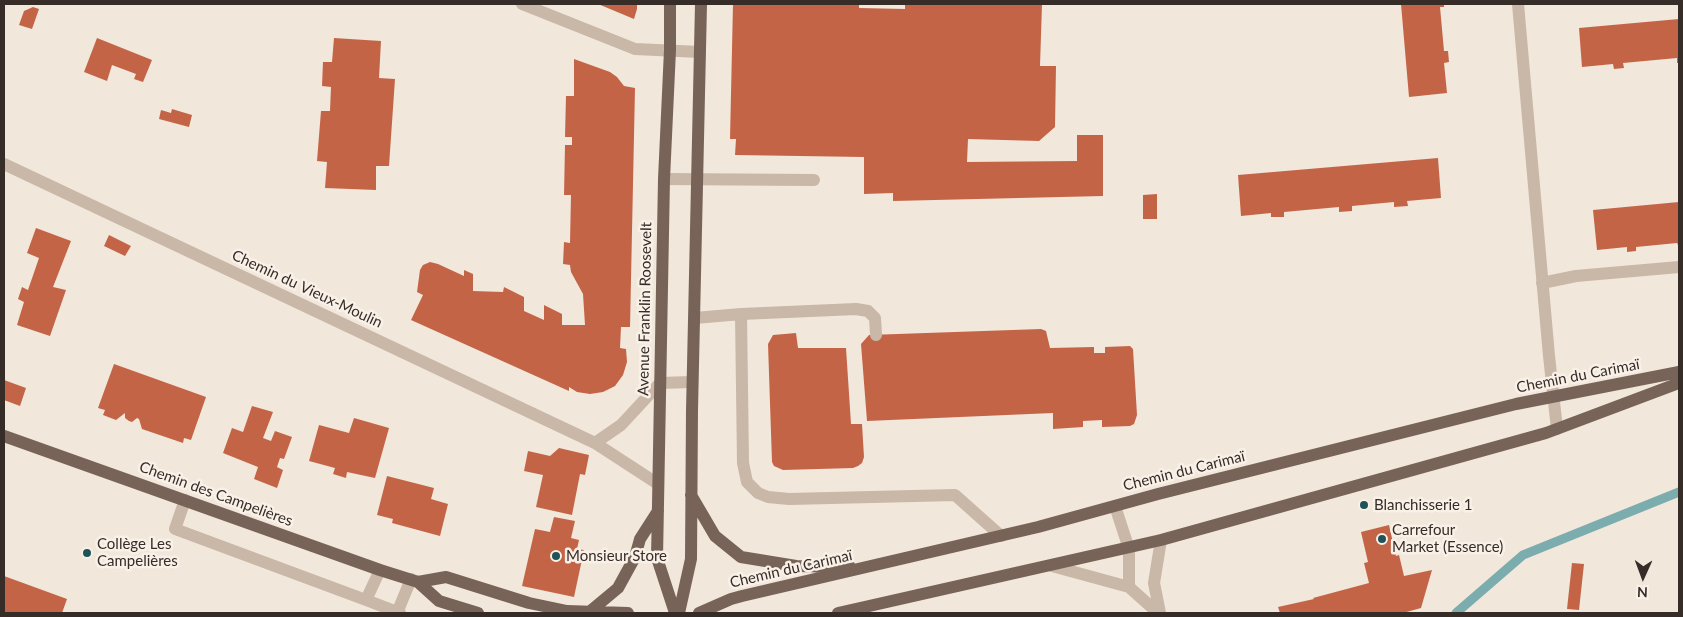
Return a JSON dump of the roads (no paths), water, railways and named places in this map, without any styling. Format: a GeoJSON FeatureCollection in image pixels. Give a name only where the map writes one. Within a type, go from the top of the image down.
{"type":"FeatureCollection","features":[{"type":"Feature","properties":{"kind":"main road","name":"Avenue Franklin Roosevelt"},"geometry":{"type":"LineString","coordinates":[[670,4],[670,50],[664,179],[657,558],[674,613]]}},
{"type":"Feature","properties":{"kind":"main road"},"geometry":{"type":"LineString","coordinates":[[680,613],[691,559],[692,382],[701,4]]}},
{"type":"Feature","properties":{"kind":"main road","name":"Chemin du Carimaï"},"geometry":{"type":"LineString","coordinates":[[699,613],[731,599],[1001,536],[1516,404],[1679,372]]}},
{"type":"Feature","properties":{"kind":"main road"},"geometry":{"type":"LineString","coordinates":[[840,613],[1161,540],[1557,429],[1679,383]]}},
{"type":"Feature","properties":{"kind":"main road","name":"Chemin des Campelières"},"geometry":{"type":"LineString","coordinates":[[4,436],[415,581],[439,601],[478,613]]}},
{"type":"Feature","properties":{"kind":"main road"},"geometry":{"type":"LineString","coordinates":[[691,494],[715,536],[741,556],[796,566],[870,568]]}},
{"type":"Feature","properties":{"kind":"main road"},"geometry":{"type":"LineString","coordinates":[[588,613],[618,588],[635,558],[640,539],[658,511]]}},
{"type":"Feature","properties":{"kind":"main road","name":"Chemin des Campelières"},"geometry":{"type":"LineString","coordinates":[[415,581],[446,577],[529,603],[588,613],[628,613]]}},
{"type":"Feature","properties":{"kind":"street"},"geometry":{"type":"LineString","coordinates":[[522,4],[635,49],[700,52]]}},
{"type":"Feature","properties":{"kind":"street"},"geometry":{"type":"LineString","coordinates":[[1518,4],[1542,283],[1557,429]]}},
{"type":"Feature","properties":{"kind":"street","name":"Chemin du Vieux-Moulin"},"geometry":{"type":"LineString","coordinates":[[4,164],[595,443],[658,484]]}},
{"type":"Feature","properties":{"kind":"street"},"geometry":{"type":"LineString","coordinates":[[664,179],[814,180]]}},
{"type":"Feature","properties":{"kind":"street"},"geometry":{"type":"LineString","coordinates":[[1542,283],[1576,276],[1679,267]]}},
{"type":"Feature","properties":{"kind":"street"},"geometry":{"type":"LineString","coordinates":[[695,318],[856,309],[868,311],[875,318],[876,335]]}},
{"type":"Feature","properties":{"kind":"street"},"geometry":{"type":"LineString","coordinates":[[741,314],[743,463],[747,482],[758,493],[768,498],[789,499],[955,495],[1001,536]]}},
{"type":"Feature","properties":{"kind":"street"},"geometry":{"type":"LineString","coordinates":[[595,443],[621,425],[660,383],[692,382]]}},
{"type":"Feature","properties":{"kind":"street"},"geometry":{"type":"LineString","coordinates":[[184,500],[174,528],[398,613],[415,581]]}},
{"type":"Feature","properties":{"kind":"street"},"geometry":{"type":"LineString","coordinates":[[1115,506],[1129,548],[1129,587]]}},
{"type":"Feature","properties":{"kind":"street"},"geometry":{"type":"LineString","coordinates":[[1159,613],[1154,583],[1161,540]]}},
{"type":"Feature","properties":{"kind":"street"},"geometry":{"type":"LineString","coordinates":[[1052,566],[1129,587],[1159,613]]}},
{"type":"Feature","properties":{"kind":"street"},"geometry":{"type":"LineString","coordinates":[[366,600],[380,570]]}},
{"type":"Feature","properties":{"kind":"waterway"},"geometry":{"type":"LineString","coordinates":[[1456,613],[1523,555],[1679,492]]}},
{"type":"Feature","properties":{"kind":"place","name":"Blanchisserie 1"},"geometry":{"type":"Point","coordinates":[1364,505]}},
{"type":"Feature","properties":{"kind":"place","name":"Carrefour Market (Essence)"},"geometry":{"type":"Point","coordinates":[1382,539]}},
{"type":"Feature","properties":{"kind":"place","name":"Collège Les Campelières"},"geometry":{"type":"Point","coordinates":[87,553]}},
{"type":"Feature","properties":{"kind":"place","name":"Monsieur Store"},"geometry":{"type":"Point","coordinates":[556,556]}}]}
